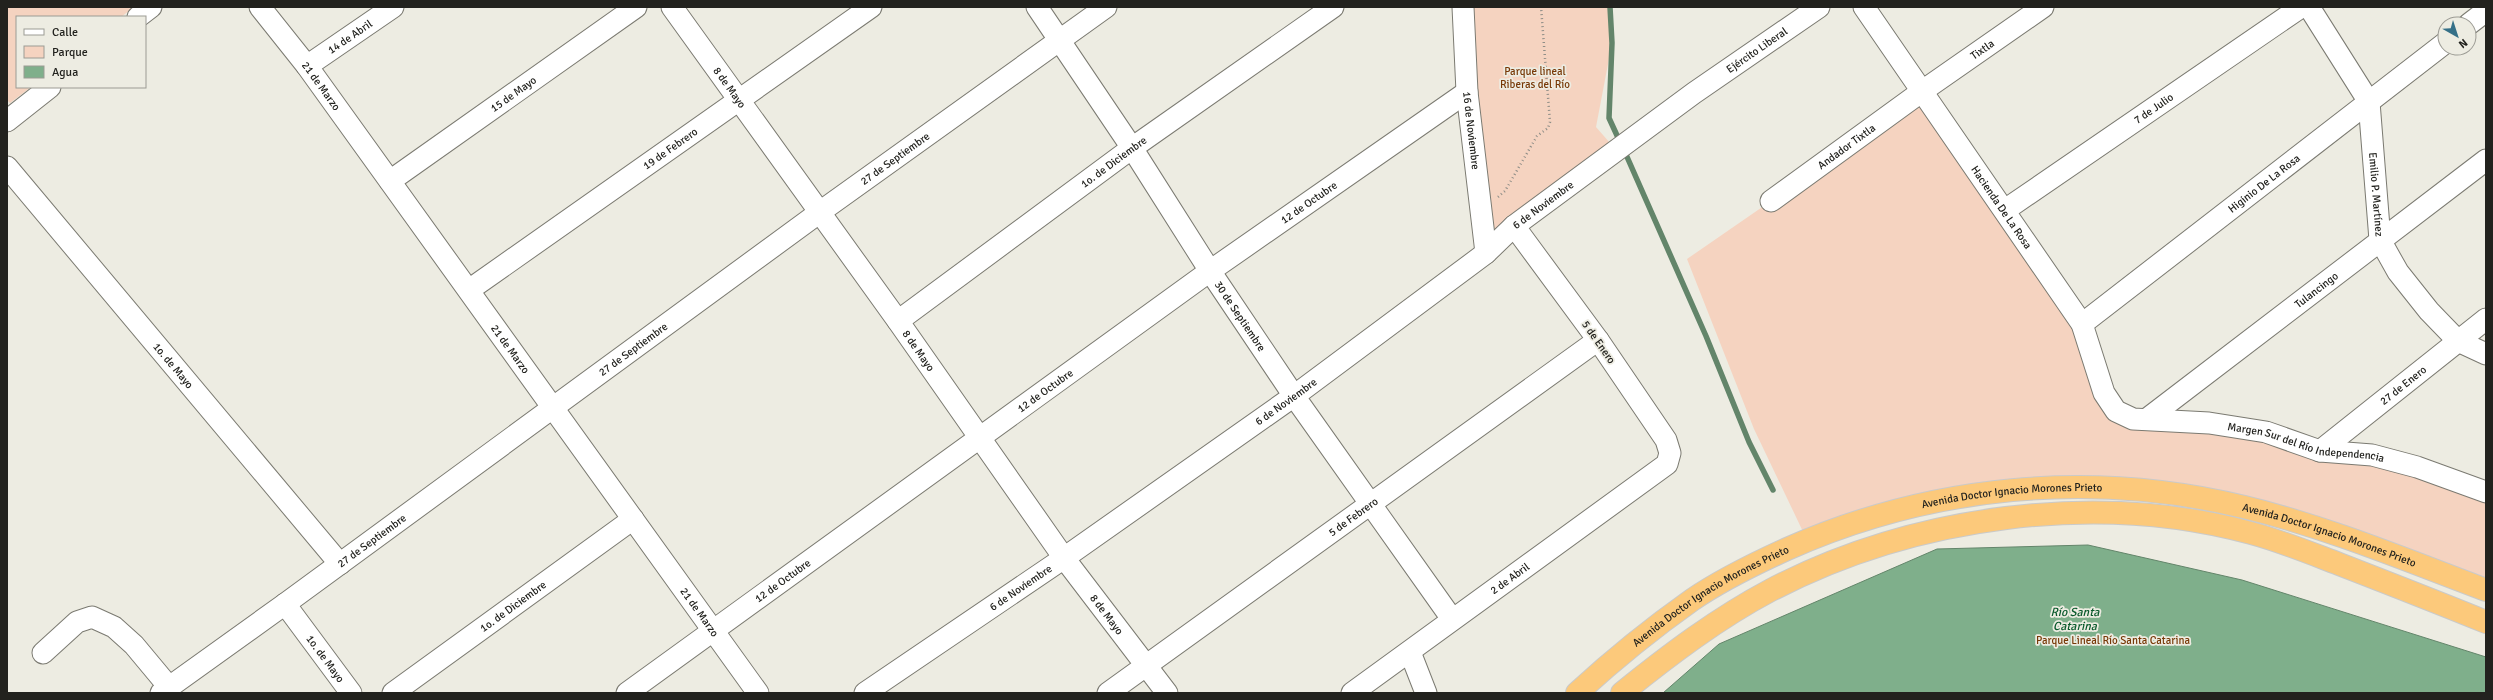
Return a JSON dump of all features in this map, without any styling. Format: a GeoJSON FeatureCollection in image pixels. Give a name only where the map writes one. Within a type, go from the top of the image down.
{"type":"FeatureCollection","features":[{"type":"Feature","properties":{"kind":"highway","name":"Avenida Doctor Ignacio Morones Prieto"},"geometry":{"type":"LineString","coordinates":[[1577,693],[1621,653],[1693,599],[1759,561],[1826,531],[1896,510],[1971,494],[2040,487],[2111,486],[2182,494],[2244,507],[2342,536],[2486,590]]}},
{"type":"Feature","properties":{"kind":"highway","name":"Avenida Doctor Ignacio Morones Prieto"},"geometry":{"type":"LineString","coordinates":[[1622,693],[1716,622],[1771,590],[1834,561],[1903,539],[1967,525],[2030,515],[2098,511],[2156,516],[2250,533],[2413,592],[2486,622]]}},
{"type":"Feature","properties":{"kind":"street"},"geometry":{"type":"LineString","coordinates":[[139,16],[151,7]]}},
{"type":"Feature","properties":{"kind":"street","name":"21 de Marzo"},"geometry":{"type":"LineString","coordinates":[[260,7],[307,66],[758,693]]}},
{"type":"Feature","properties":{"kind":"street","name":"14 de Abril"},"geometry":{"type":"LineString","coordinates":[[307,66],[393,7]]}},
{"type":"Feature","properties":{"kind":"street","name":"15 de Mayo"},"geometry":{"type":"LineString","coordinates":[[390,181],[636,7]]}},
{"type":"Feature","properties":{"kind":"street","name":"8 de Mayo"},"geometry":{"type":"LineString","coordinates":[[672,7],[898,321],[1064,558],[1167,693]]}},
{"type":"Feature","properties":{"kind":"street","name":"19 de Febrero"},"geometry":{"type":"LineString","coordinates":[[469,290],[740,101],[871,7]]}},
{"type":"Feature","properties":{"kind":"street","name":"30 de Septiembre"},"geometry":{"type":"LineString","coordinates":[[1037,7],[1132,148],[1210,271],[1294,396],[1452,619]]}},
{"type":"Feature","properties":{"kind":"street","name":"27 de Septiembre"},"geometry":{"type":"LineString","coordinates":[[165,690],[286,604],[820,212],[1106,7]]}},
{"type":"Feature","properties":{"kind":"street","name":"1o. de Diciembre"},"geometry":{"type":"LineString","coordinates":[[898,321],[1132,148],[1332,7]]}},
{"type":"Feature","properties":{"kind":"street","name":"16 de Noviembre"},"geometry":{"type":"LineString","coordinates":[[1463,7],[1467,92],[1486,253]]}},
{"type":"Feature","properties":{"kind":"street","name":"Ejército Liberal"},"geometry":{"type":"LineString","coordinates":[[1694,93],[1819,7]]}},
{"type":"Feature","properties":{"kind":"street","name":"Hacienda De La Rosa"},"geometry":{"type":"LineString","coordinates":[[1864,7],[2082,324],[2104,393],[2112,407],[2122,416]]}},
{"type":"Feature","properties":{"kind":"street","name":"Tixtla"},"geometry":{"type":"LineString","coordinates":[[1921,92],[2044,7]]}},
{"type":"Feature","properties":{"kind":"street","name":"7 de Julio"},"geometry":{"type":"LineString","coordinates":[[2005,210],[2301,7]]}},
{"type":"Feature","properties":{"kind":"street","name":"Emilio P. Martínez"},"geometry":{"type":"LineString","coordinates":[[2309,7],[2369,102],[2380,240],[2413,293],[2458,341],[2486,354]]}},
{"type":"Feature","properties":{"kind":"street"},"geometry":{"type":"LineString","coordinates":[[2477,18],[2486,11]]}},
{"type":"Feature","properties":{"kind":"street","name":"Higinio De La Rosa"},"geometry":{"type":"LineString","coordinates":[[2082,324],[2437,49]]}},
{"type":"Feature","properties":{"kind":"street"},"geometry":{"type":"LineString","coordinates":[[7,121],[49,88]]}},
{"type":"Feature","properties":{"kind":"street","name":"12 de Octubre"},"geometry":{"type":"LineString","coordinates":[[627,693],[1210,271],[1467,92]]}},
{"type":"Feature","properties":{"kind":"street","name":"Andador Tixtla"},"geometry":{"type":"LineString","coordinates":[[1771,201],[1921,92]]}},
{"type":"Feature","properties":{"kind":"street","name":"6 de Noviembre"},"geometry":{"type":"LineString","coordinates":[[865,693],[1064,558],[1294,396],[1486,253],[1514,226],[1572,185],[1694,93]]}},
{"type":"Feature","properties":{"kind":"street","name":"Tulancingo"},"geometry":{"type":"LineString","coordinates":[[2147,419],[2486,160]]}},
{"type":"Feature","properties":{"kind":"street","name":"1o. de Mayo"},"geometry":{"type":"LineString","coordinates":[[7,167],[340,564]]}},
{"type":"Feature","properties":{"kind":"street","name":"5 de Enero"},"geometry":{"type":"LineString","coordinates":[[1514,226],[1598,340],[1666,440],[1670,452],[1667,464]]}},
{"type":"Feature","properties":{"kind":"street","name":"27 de Enero"},"geometry":{"type":"LineString","coordinates":[[2320,451],[2486,319]]}},
{"type":"Feature","properties":{"kind":"street","name":"5 de Febrero"},"geometry":{"type":"LineString","coordinates":[[1108,693],[1371,506],[1598,340]]}},
{"type":"Feature","properties":{"kind":"street","name":"Margen Sur del Río Independencia"},"geometry":{"type":"LineString","coordinates":[[2122,416],[2243,428],[2266,432],[2320,451],[2372,455],[2417,467],[2486,492]]}},
{"type":"Feature","properties":{"kind":"street","name":"2 de Abril"},"geometry":{"type":"LineString","coordinates":[[1352,693],[1667,464]]}},
{"type":"Feature","properties":{"kind":"street","name":"1o. de Diciembre"},"geometry":{"type":"LineString","coordinates":[[393,693],[633,518]]}},
{"type":"Feature","properties":{"kind":"street","name":"1o. de Mayo"},"geometry":{"type":"LineString","coordinates":[[286,604],[351,693]]}},
{"type":"Feature","properties":{"kind":"street"},"geometry":{"type":"LineString","coordinates":[[43,652],[77,622],[92,617],[114,627],[134,645],[165,690]]}},
{"type":"Feature","properties":{"kind":"street"},"geometry":{"type":"LineString","coordinates":[[1410,652],[1426,693]]}},
{"type":"Feature","properties":{"kind":"path"},"geometry":{"type":"LineString","coordinates":[[1481,215],[1505,191],[1537,136],[1548,128],[1550,122],[1541,7]]}},
{"type":"Feature","properties":{"kind":"green space"},"geometry":{"type":"Polygon","coordinates":[[[7,7],[134,7],[122,16],[16,16],[16,88],[30,88],[10,103],[7,100],[7,7]]]}},
{"type":"Feature","properties":{"kind":"green space","name":"Parque lineal Riberas del Río"},"geometry":{"type":"Polygon","coordinates":[[[1463,7],[1610,7],[1612,43],[1596,127],[1617,151],[1486,253],[1463,7]]]}},
{"type":"Feature","properties":{"kind":"green space"},"geometry":{"type":"Polygon","coordinates":[[[1921,92],[2005,210],[2122,416],[2235,426],[2486,494],[2486,590],[2244,507],[2076,487],[1896,510],[1807,540],[1754,429],[1687,259],[1771,201],[1921,92]]]}},
{"type":"Feature","properties":{"kind":"water","name":"Río Santa Catarina"},"geometry":{"type":"Polygon","coordinates":[[[2088,545],[2242,580],[2486,657],[2486,693],[1663,693],[1719,644],[1937,549],[2088,545]]]}},
{"type":"Feature","properties":{"kind":"waterway"},"geometry":{"type":"LineString","coordinates":[[1610,7],[1612,43],[1609,118],[1620,142]]}},
{"type":"Feature","properties":{"kind":"waterway"},"geometry":{"type":"LineString","coordinates":[[1624,150],[1706,336],[1749,442],[1773,490]]}},
{"type":"Feature","properties":{"kind":"park label","name":"Parque Lineal Río Santa Catarina"},"geometry":{"type":"Point","coordinates":[2113,640]}}]}
